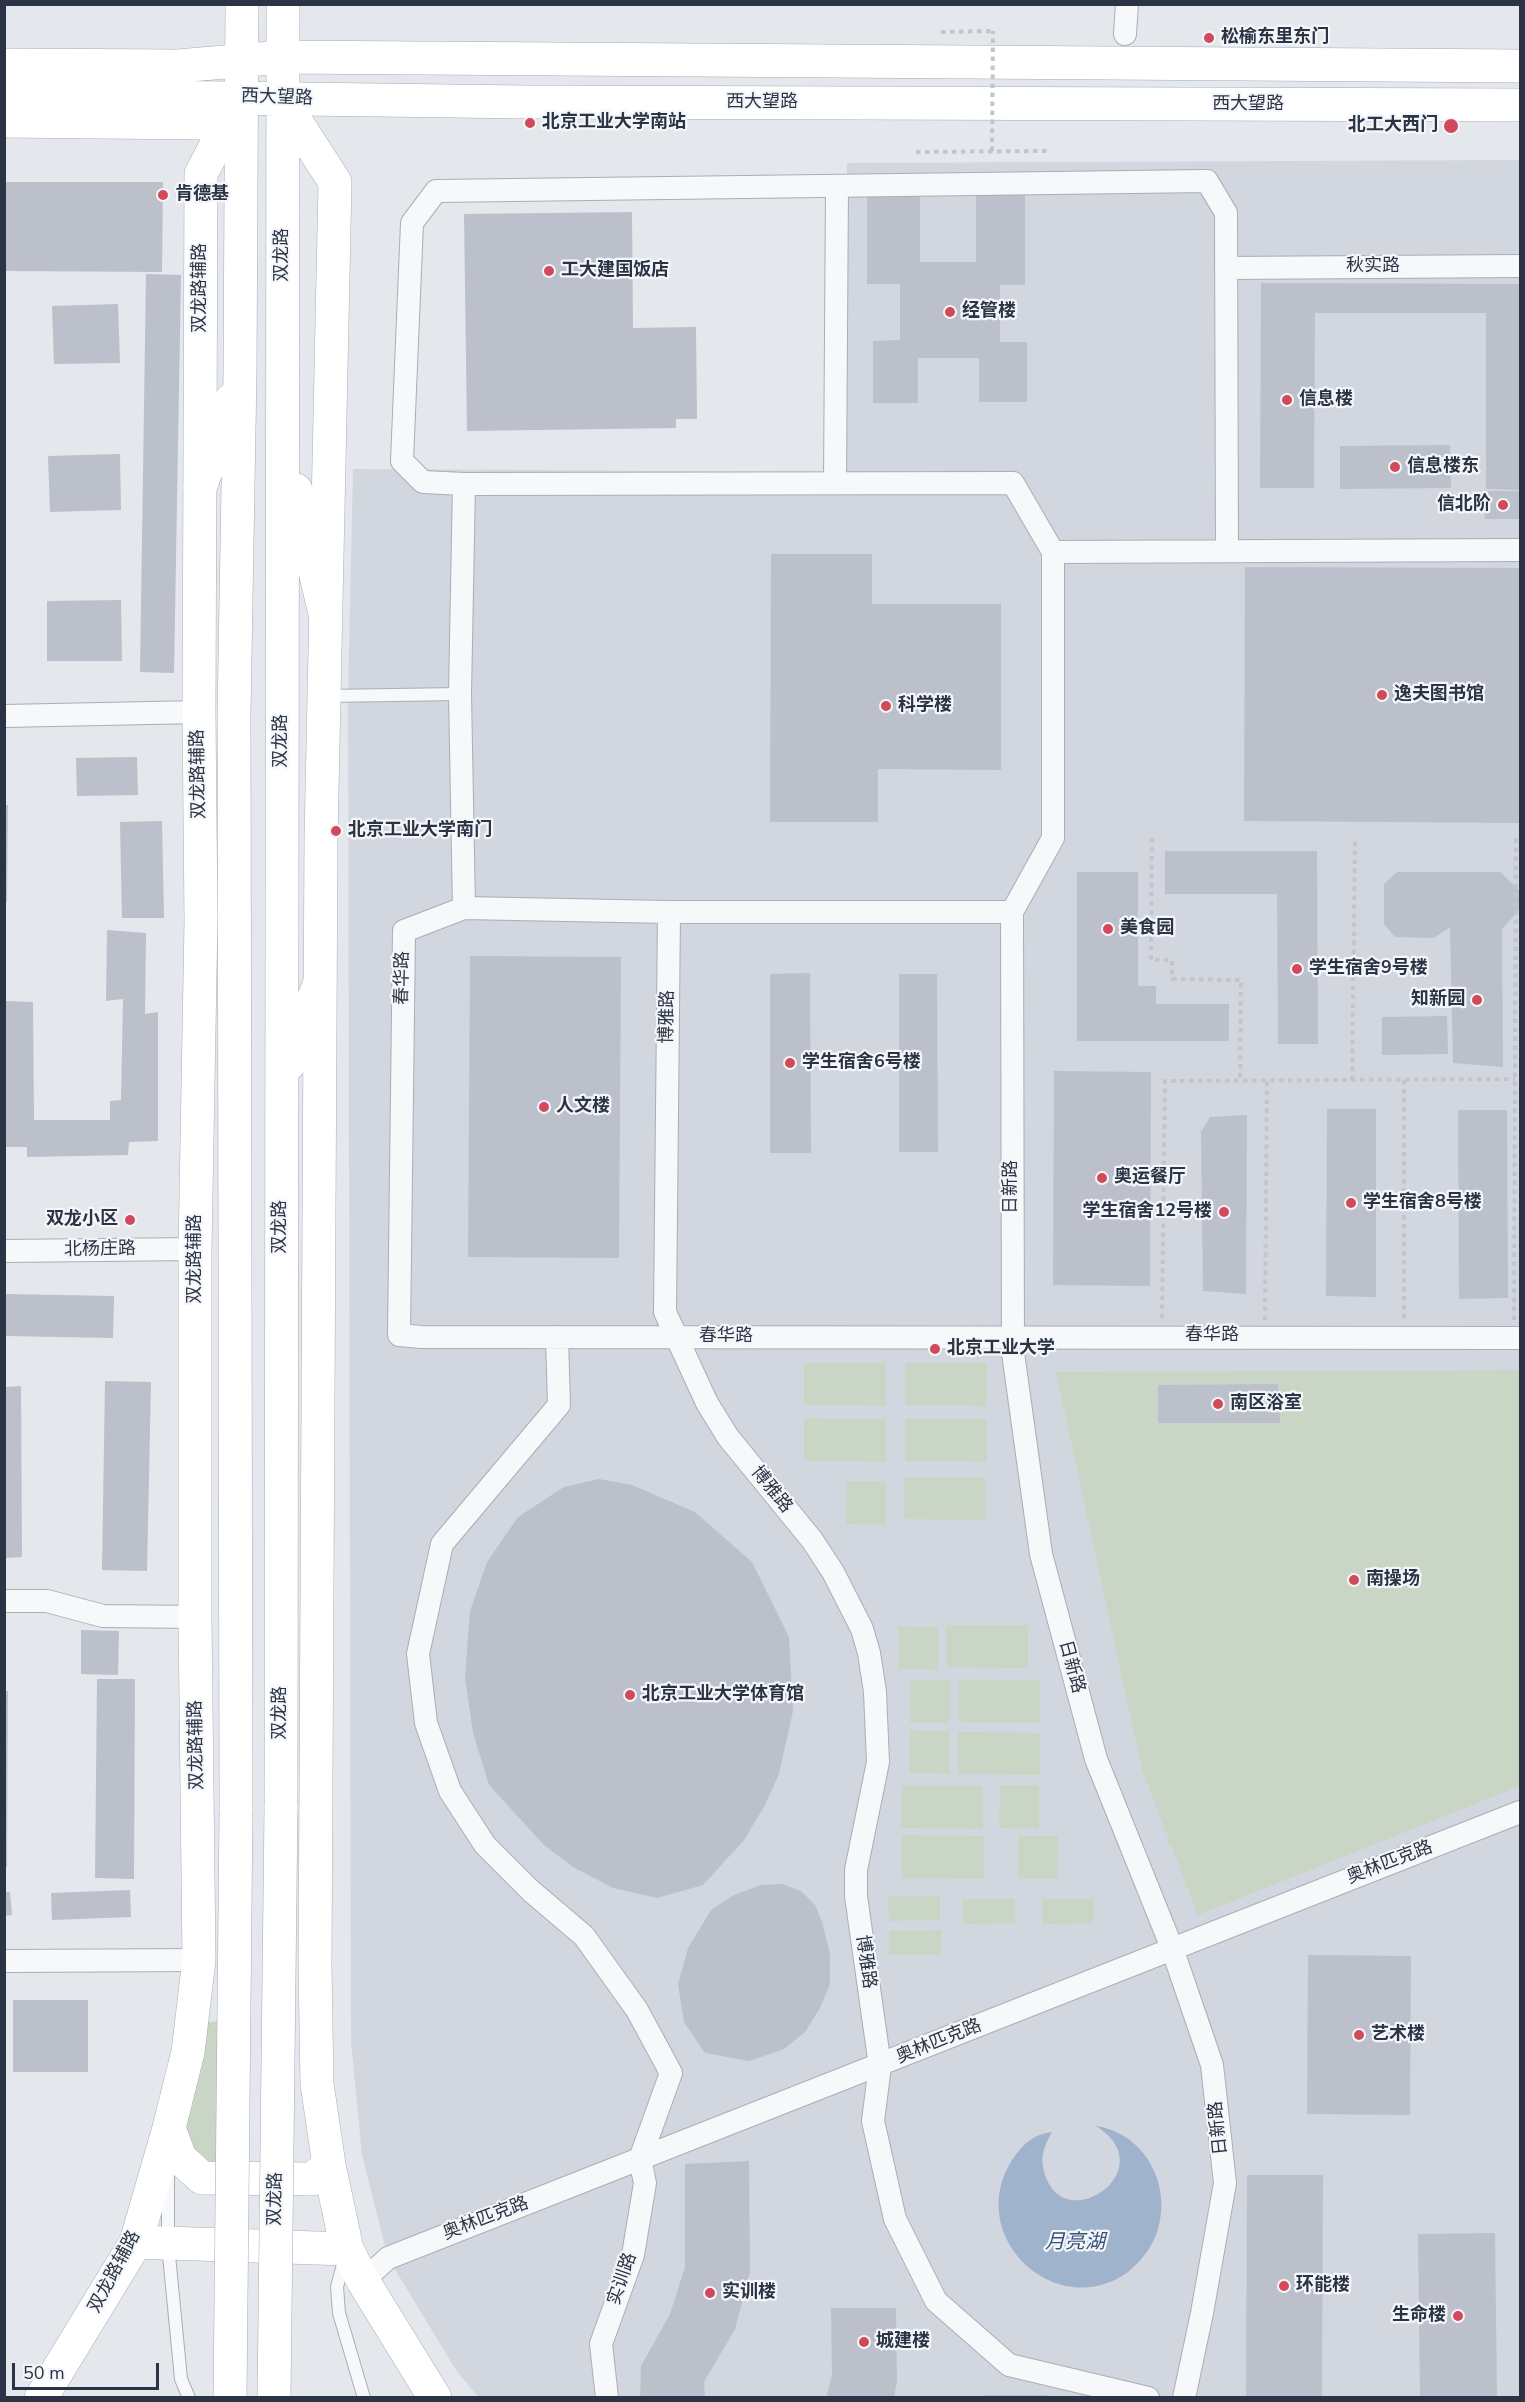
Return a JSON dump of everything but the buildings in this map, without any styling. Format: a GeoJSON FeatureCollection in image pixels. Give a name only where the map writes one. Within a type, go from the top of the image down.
{"type":"FeatureCollection","features":[{"type":"Feature","properties":{"kind":"main road"},"geometry":{"type":"LineString","coordinates":[[230,2397],[236,1811],[234,714],[240,373],[236,116],[242,60],[242,4]]}},
{"type":"Feature","properties":{"kind":"main road","name":"双龙路"},"geometry":{"type":"LineString","coordinates":[[274,2397],[281,1809],[283,4]]}},
{"type":"Feature","properties":{"kind":"main road"},"geometry":{"type":"LineString","coordinates":[[283,57],[1521,66]]}},
{"type":"Feature","properties":{"kind":"main road","name":"西大望路"},"geometry":{"type":"LineString","coordinates":[[4,65],[178,66],[283,57]]}},
{"type":"Feature","properties":{"kind":"main road","name":"西大望路"},"geometry":{"type":"LineString","coordinates":[[4,95],[236,116],[282,100],[1521,105]]}},
{"type":"Feature","properties":{"kind":"main road"},"geometry":{"type":"LineString","coordinates":[[282,100],[335,182],[325,614],[320,982],[315,1966],[317,2084],[329,2164],[347,2249],[363,2281],[435,2397]]}},
{"type":"Feature","properties":{"kind":"main road"},"geometry":{"type":"LineString","coordinates":[[4,121],[236,116]]}},
{"type":"Feature","properties":{"kind":"main road","name":"双龙路辅路"},"geometry":{"type":"LineString","coordinates":[[40,2397],[136,2242],[188,2052],[199,1960],[195,1617],[195,1249],[201,921],[199,712],[201,174],[236,116]]}},
{"type":"Feature","properties":{"kind":"main road"},"geometry":{"type":"LineString","coordinates":[[200,488],[240,373]]}},
{"type":"Feature","properties":{"kind":"main road"},"geometry":{"type":"LineString","coordinates":[[284,436],[325,614]]}},
{"type":"Feature","properties":{"kind":"main road"},"geometry":{"type":"LineString","coordinates":[[281,1086],[320,982]]}},
{"type":"Feature","properties":{"kind":"main road"},"geometry":{"type":"LineString","coordinates":[[169,2128],[180,2158],[189,2169],[202,2178],[312,2179],[329,2164]]}},
{"type":"Feature","properties":{"kind":"main road"},"geometry":{"type":"LineString","coordinates":[[136,2242],[168,2245],[347,2249]]}},
{"type":"Feature","properties":{"kind":"street"},"geometry":{"type":"LineString","coordinates":[[1125,34],[1127,4]]}},
{"type":"Feature","properties":{"kind":"street"},"geometry":{"type":"LineString","coordinates":[[464,484],[460,694],[464,908],[669,912],[1012,912],[1053,838],[1053,552],[1013,483],[464,484],[423,482],[402,461],[412,224],[436,191],[1207,181],[1226,213],[1227,551]]}},
{"type":"Feature","properties":{"kind":"street"},"geometry":{"type":"LineString","coordinates":[[835,483],[837,186]]}},
{"type":"Feature","properties":{"kind":"street","name":"秋实路"},"geometry":{"type":"LineString","coordinates":[[1226,268],[1521,266]]}},
{"type":"Feature","properties":{"kind":"street"},"geometry":{"type":"LineString","coordinates":[[1053,552],[1521,550]]}},
{"type":"Feature","properties":{"kind":"street"},"geometry":{"type":"LineString","coordinates":[[4,716],[199,712]]}},
{"type":"Feature","properties":{"kind":"street","name":"春华路"},"geometry":{"type":"LineString","coordinates":[[464,908],[404,931],[399,1335],[422,1337],[1517,1338]]}},
{"type":"Feature","properties":{"kind":"street","name":"博雅路"},"geometry":{"type":"LineString","coordinates":[[669,912],[665,1312],[707,1403],[728,1437],[812,1540],[833,1572],[862,1629],[875,1692],[878,1762],[856,1870],[856,1896],[880,2066],[873,2121],[895,2219],[936,2301],[1009,2365],[1148,2397]]}},
{"type":"Feature","properties":{"kind":"street","name":"日新路"},"geometry":{"type":"LineString","coordinates":[[1012,912],[1013,1353],[1041,1554],[1096,1759],[1172,1948],[1212,2065],[1225,2183],[1202,2313],[1184,2397]]}},
{"type":"Feature","properties":{"kind":"street","name":"北杨庄路"},"geometry":{"type":"LineString","coordinates":[[4,1251],[195,1249]]}},
{"type":"Feature","properties":{"kind":"street"},"geometry":{"type":"LineString","coordinates":[[557,1337],[559,1405],[442,1544],[418,1654],[426,1723],[450,1791],[485,1845],[531,1891],[584,1936],[637,2010],[671,2073],[640,2159]]}},
{"type":"Feature","properties":{"kind":"street"},"geometry":{"type":"LineString","coordinates":[[4,1601],[47,1601],[103,1616],[195,1617]]}},
{"type":"Feature","properties":{"kind":"street","name":"奥林匹克路"},"geometry":{"type":"LineString","coordinates":[[363,2281],[388,2258],[1521,1812]]}},
{"type":"Feature","properties":{"kind":"street"},"geometry":{"type":"LineString","coordinates":[[4,1961],[199,1960]]}},
{"type":"Feature","properties":{"kind":"street","name":"实训路"},"geometry":{"type":"LineString","coordinates":[[607,2397],[601,2344],[633,2255],[645,2183],[640,2159]]}},
{"type":"Feature","properties":{"kind":"lane"},"geometry":{"type":"LineString","coordinates":[[324,696],[460,694]]}},
{"type":"Feature","properties":{"kind":"lane"},"geometry":{"type":"LineString","coordinates":[[169,2128],[168,2245],[181,2379],[189,2397]]}},
{"type":"Feature","properties":{"kind":"lane"},"geometry":{"type":"LineString","coordinates":[[347,2249],[336,2287],[339,2313],[364,2397]]}},
{"type":"Feature","properties":{"kind":"path"},"geometry":{"type":"LineString","coordinates":[[941,32],[993,31],[992,151]]}},
{"type":"Feature","properties":{"kind":"path"},"geometry":{"type":"LineString","coordinates":[[916,152],[1047,151]]}},
{"type":"Feature","properties":{"kind":"path"},"geometry":{"type":"LineString","coordinates":[[1516,837],[1517,1338]]}},
{"type":"Feature","properties":{"kind":"path"},"geometry":{"type":"LineString","coordinates":[[1152,838],[1151,960],[1172,960],[1172,979],[1241,980],[1240,1080]]}},
{"type":"Feature","properties":{"kind":"path"},"geometry":{"type":"LineString","coordinates":[[1352,1080],[1355,838]]}},
{"type":"Feature","properties":{"kind":"path"},"geometry":{"type":"LineString","coordinates":[[1162,1336],[1165,1081],[1515,1079]]}},
{"type":"Feature","properties":{"kind":"path"},"geometry":{"type":"LineString","coordinates":[[1265,1337],[1266,1080]]}},
{"type":"Feature","properties":{"kind":"path"},"geometry":{"type":"LineString","coordinates":[[1404,1080],[1404,1337]]}},
{"type":"Feature","properties":{"kind":"shaded area","name":"北京工业大学"},"geometry":{"type":"Polygon","coordinates":[[[1520,160],[1520,2397],[479,2398],[456,2370],[388,2258],[362,2155],[351,2042],[348,696],[353,469],[847,472],[847,163],[1520,160]]]}},
{"type":"Feature","properties":{"kind":"green space"},"geometry":{"type":"Polygon","coordinates":[[[804,1363],[886,1363],[886,1406],[804,1405],[804,1363]]]}},
{"type":"Feature","properties":{"kind":"green space"},"geometry":{"type":"Polygon","coordinates":[[[905,1363],[987,1363],[986,1406],[905,1405],[905,1363]]]}},
{"type":"Feature","properties":{"kind":"green space"},"geometry":{"type":"Polygon","coordinates":[[[1520,1370],[1520,1786],[1198,1915],[1171,1845],[1168,1845],[1168,1837],[1142,1770],[1056,1372],[1520,1370]]]}},
{"type":"Feature","properties":{"kind":"green space"},"geometry":{"type":"Polygon","coordinates":[[[804,1418],[886,1419],[886,1462],[804,1461],[804,1418]]]}},
{"type":"Feature","properties":{"kind":"green space"},"geometry":{"type":"Polygon","coordinates":[[[905,1419],[987,1419],[987,1462],[905,1461],[905,1419]]]}},
{"type":"Feature","properties":{"kind":"green space"},"geometry":{"type":"Polygon","coordinates":[[[904,1477],[985,1477],[985,1520],[904,1519],[904,1477]]]}},
{"type":"Feature","properties":{"kind":"green space"},"geometry":{"type":"Polygon","coordinates":[[[847,1481],[886,1481],[886,1525],[846,1524],[847,1481]]]}},
{"type":"Feature","properties":{"kind":"green space"},"geometry":{"type":"Polygon","coordinates":[[[946,1625],[1028,1625],[1028,1668],[946,1667],[946,1625]]]}},
{"type":"Feature","properties":{"kind":"green space"},"geometry":{"type":"Polygon","coordinates":[[[899,1626],[938,1627],[938,1670],[898,1669],[899,1626]]]}},
{"type":"Feature","properties":{"kind":"green space"},"geometry":{"type":"Polygon","coordinates":[[[911,1680],[951,1680],[950,1723],[910,1723],[911,1680]]]}},
{"type":"Feature","properties":{"kind":"green space"},"geometry":{"type":"Polygon","coordinates":[[[959,1680],[1040,1680],[1040,1723],[958,1722],[959,1680]]]}},
{"type":"Feature","properties":{"kind":"green space"},"geometry":{"type":"Polygon","coordinates":[[[910,1730],[950,1731],[949,1774],[909,1773],[910,1730]]]}},
{"type":"Feature","properties":{"kind":"green space"},"geometry":{"type":"Polygon","coordinates":[[[958,1732],[1040,1733],[1040,1775],[958,1774],[958,1732]]]}},
{"type":"Feature","properties":{"kind":"green space"},"geometry":{"type":"Polygon","coordinates":[[[1000,1785],[1039,1785],[1039,1829],[999,1828],[1000,1785]]]}},
{"type":"Feature","properties":{"kind":"green space"},"geometry":{"type":"Polygon","coordinates":[[[902,1786],[983,1786],[983,1829],[901,1828],[902,1786]]]}},
{"type":"Feature","properties":{"kind":"green space"},"geometry":{"type":"Polygon","coordinates":[[[902,1835],[984,1836],[984,1879],[902,1878],[902,1835]]]}},
{"type":"Feature","properties":{"kind":"green space"},"geometry":{"type":"Polygon","coordinates":[[[1018,1836],[1058,1836],[1057,1879],[1018,1879],[1018,1836]]]}},
{"type":"Feature","properties":{"kind":"green space"},"geometry":{"type":"Polygon","coordinates":[[[888,1896],[940,1896],[940,1920],[889,1921],[888,1896]]]}},
{"type":"Feature","properties":{"kind":"green space"},"geometry":{"type":"Polygon","coordinates":[[[963,1899],[1015,1899],[1015,1923],[963,1924],[963,1899]]]}},
{"type":"Feature","properties":{"kind":"green space"},"geometry":{"type":"Polygon","coordinates":[[[1042,1899],[1094,1899],[1094,1923],[1042,1924],[1042,1899]]]}},
{"type":"Feature","properties":{"kind":"green space"},"geometry":{"type":"Polygon","coordinates":[[[941,1930],[941,1955],[889,1955],[889,1931],[941,1930]]]}},
{"type":"Feature","properties":{"kind":"green space"},"geometry":{"type":"Polygon","coordinates":[[[220,2021],[222,2173],[208,2174],[185,2134],[207,2022],[220,2021]]]}},
{"type":"Feature","properties":{"kind":"water","name":"月亮湖"},"geometry":{"type":"Polygon","coordinates":[[[1096,2126],[1128,2139],[1141,2150],[1158,2180],[1161,2215],[1152,2244],[1128,2272],[1101,2285],[1075,2287],[1049,2281],[1028,2266],[1011,2246],[1001,2222],[999,2195],[1008,2167],[1021,2148],[1031,2139],[1052,2132],[1042,2161],[1047,2180],[1058,2195],[1074,2200],[1090,2198],[1105,2189],[1116,2176],[1120,2160],[1114,2143],[1096,2126]]]}},
{"type":"Feature","properties":{"kind":"place","name":"松榆东里东门"},"geometry":{"type":"Point","coordinates":[1209,38]}},
{"type":"Feature","properties":{"kind":"place","name":"北京工业大学南站"},"geometry":{"type":"Point","coordinates":[530,123]}},
{"type":"Feature","properties":{"kind":"place","name":"北工大西门"},"geometry":{"type":"Point","coordinates":[1451,126]}},
{"type":"Feature","properties":{"kind":"place","name":"肯德基"},"geometry":{"type":"Point","coordinates":[163,195]}},
{"type":"Feature","properties":{"kind":"place","name":"工大建国饭店"},"geometry":{"type":"Point","coordinates":[549,271]}},
{"type":"Feature","properties":{"kind":"place","name":"经管楼"},"geometry":{"type":"Point","coordinates":[950,312]}},
{"type":"Feature","properties":{"kind":"place","name":"信息楼"},"geometry":{"type":"Point","coordinates":[1287,400]}},
{"type":"Feature","properties":{"kind":"place","name":"信息楼东"},"geometry":{"type":"Point","coordinates":[1395,467]}},
{"type":"Feature","properties":{"kind":"place","name":"信北阶"},"geometry":{"type":"Point","coordinates":[1503,505]}},
{"type":"Feature","properties":{"kind":"place","name":"逸夫图书馆"},"geometry":{"type":"Point","coordinates":[1382,695]}},
{"type":"Feature","properties":{"kind":"place","name":"科学楼"},"geometry":{"type":"Point","coordinates":[886,706]}},
{"type":"Feature","properties":{"kind":"place","name":"北京工业大学南门"},"geometry":{"type":"Point","coordinates":[336,831]}},
{"type":"Feature","properties":{"kind":"place","name":"美食园"},"geometry":{"type":"Point","coordinates":[1108,929]}},
{"type":"Feature","properties":{"kind":"place","name":"学生宿舍9号楼"},"geometry":{"type":"Point","coordinates":[1297,969]}},
{"type":"Feature","properties":{"kind":"place","name":"知新园"},"geometry":{"type":"Point","coordinates":[1477,1000]}},
{"type":"Feature","properties":{"kind":"place","name":"学生宿舍6号楼"},"geometry":{"type":"Point","coordinates":[790,1063]}},
{"type":"Feature","properties":{"kind":"place","name":"人文楼"},"geometry":{"type":"Point","coordinates":[544,1107]}},
{"type":"Feature","properties":{"kind":"place","name":"奥运餐厅"},"geometry":{"type":"Point","coordinates":[1102,1178]}},
{"type":"Feature","properties":{"kind":"place","name":"学生宿舍8号楼"},"geometry":{"type":"Point","coordinates":[1351,1203]}},
{"type":"Feature","properties":{"kind":"place","name":"学生宿舍12号楼"},"geometry":{"type":"Point","coordinates":[1224,1212]}},
{"type":"Feature","properties":{"kind":"place","name":"双龙小区"},"geometry":{"type":"Point","coordinates":[130,1220]}},
{"type":"Feature","properties":{"kind":"place","name":"北京工业大学"},"geometry":{"type":"Point","coordinates":[935,1349]}},
{"type":"Feature","properties":{"kind":"place","name":"南区浴室"},"geometry":{"type":"Point","coordinates":[1218,1404]}},
{"type":"Feature","properties":{"kind":"place","name":"南操场"},"geometry":{"type":"Point","coordinates":[1354,1580]}},
{"type":"Feature","properties":{"kind":"place","name":"北京工业大学体育馆"},"geometry":{"type":"Point","coordinates":[630,1695]}},
{"type":"Feature","properties":{"kind":"place","name":"艺术楼"},"geometry":{"type":"Point","coordinates":[1359,2035]}},
{"type":"Feature","properties":{"kind":"place","name":"环能楼"},"geometry":{"type":"Point","coordinates":[1284,2286]}},
{"type":"Feature","properties":{"kind":"place","name":"实训楼"},"geometry":{"type":"Point","coordinates":[710,2293]}},
{"type":"Feature","properties":{"kind":"place","name":"生命楼"},"geometry":{"type":"Point","coordinates":[1458,2316]}},
{"type":"Feature","properties":{"kind":"place","name":"城建楼"},"geometry":{"type":"Point","coordinates":[864,2342]}}]}
